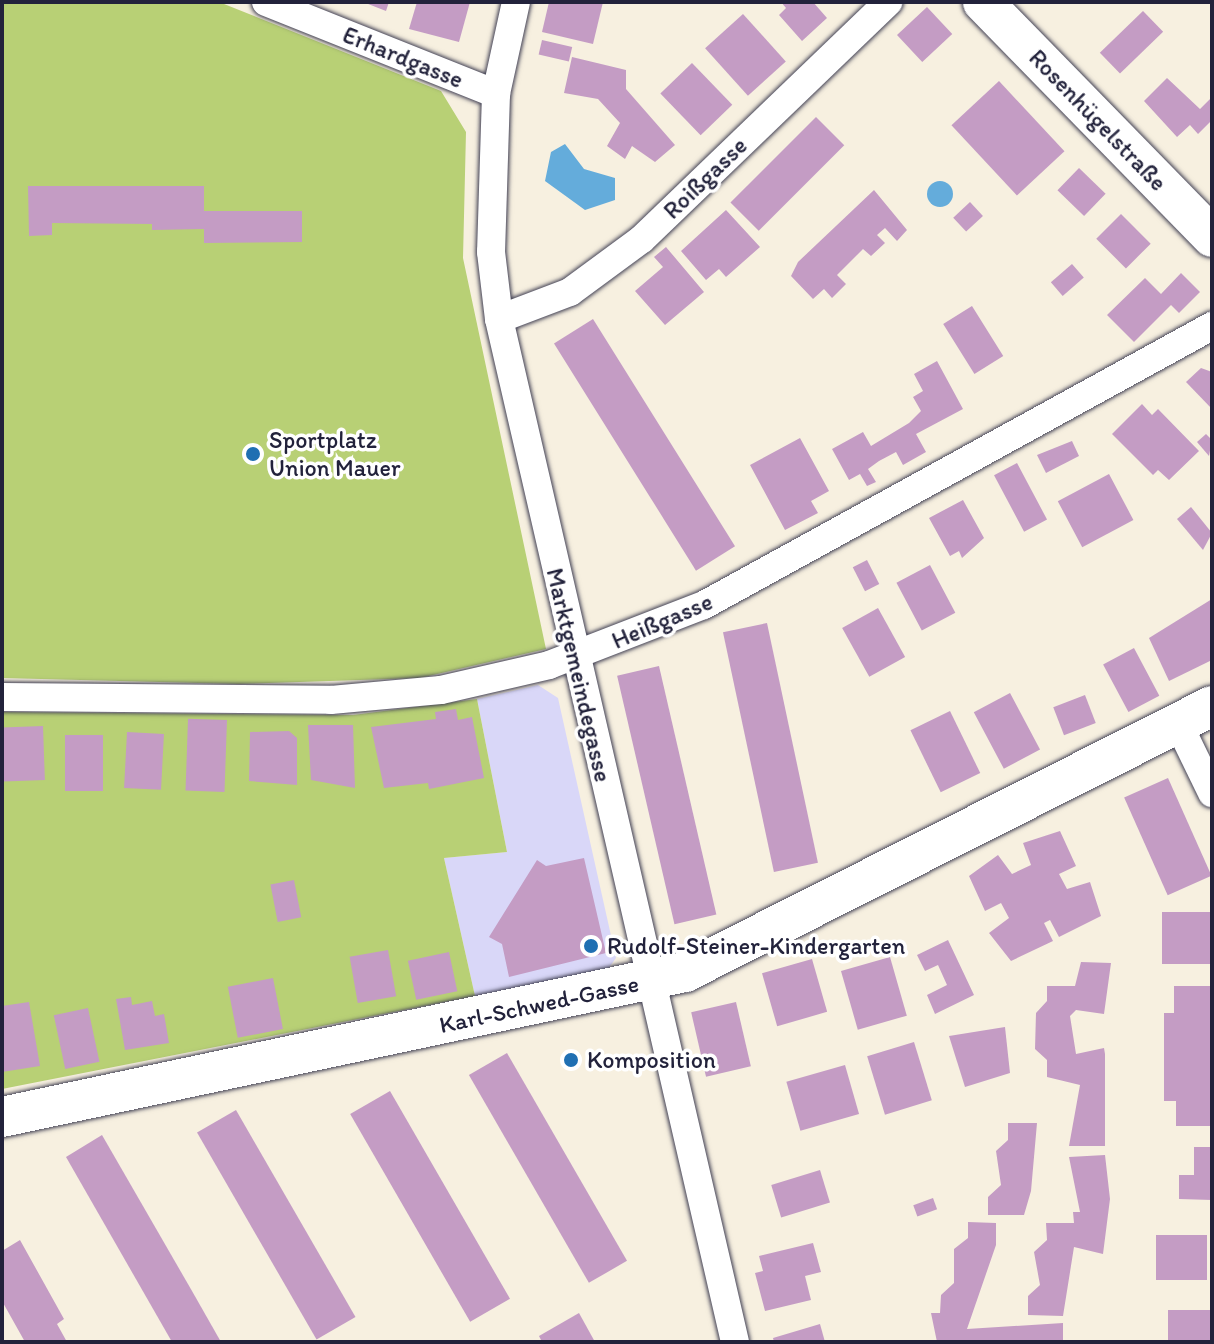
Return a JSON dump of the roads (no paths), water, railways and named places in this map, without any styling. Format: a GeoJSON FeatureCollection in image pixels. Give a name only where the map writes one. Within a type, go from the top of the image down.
{"type":"FeatureCollection","features":[{"type":"Feature","properties":{"kind":"street","name":"Erhardgasse"},"geometry":{"type":"LineString","coordinates":[[266,2],[496,94]]}},
{"type":"Feature","properties":{"kind":"street","name":"Marktgemeindegasse"},"geometry":{"type":"LineString","coordinates":[[516,2],[496,94],[491,252],[499,319],[574,657],[735,1342]]}},
{"type":"Feature","properties":{"kind":"street","name":"Roißgasse"},"geometry":{"type":"LineString","coordinates":[[499,319],[570,292],[642,239],[888,2]]}},
{"type":"Feature","properties":{"kind":"street","name":"Rosenhügelstraße"},"geometry":{"type":"LineString","coordinates":[[983,2],[1212,237]]}},
{"type":"Feature","properties":{"kind":"street","name":"Heißgasse"},"geometry":{"type":"LineString","coordinates":[[2,697],[397,696],[574,657],[704,605],[1212,326]]}},
{"type":"Feature","properties":{"kind":"street","name":"Karl-Schwed-Gasse"},"geometry":{"type":"LineString","coordinates":[[2,1117],[685,972],[1195,715]]}},
{"type":"Feature","properties":{"kind":"street"},"geometry":{"type":"LineString","coordinates":[[1195,715],[1212,793]]}},
{"type":"Feature","properties":{"kind":"water"},"geometry":{"type":"Polygon","coordinates":[[[565,144],[584,169],[615,178],[615,200],[585,210],[545,181],[551,152],[565,144]]]}},
{"type":"Feature","properties":{"kind":"water"},"geometry":{"type":"Polygon","coordinates":[[[940,181],[949,185],[953,194],[949,203],[940,207],[931,203],[927,194],[931,185],[940,181]]]}},
{"type":"Feature","properties":{"kind":"place","name":"Sportplatz Union Mauer"},"geometry":{"type":"Point","coordinates":[253,454]}},
{"type":"Feature","properties":{"kind":"place","name":"Rudolf-Steiner-Kindergarten"},"geometry":{"type":"Point","coordinates":[591,946]}},
{"type":"Feature","properties":{"kind":"place","name":"Komposition"},"geometry":{"type":"Point","coordinates":[571,1060]}}]}
